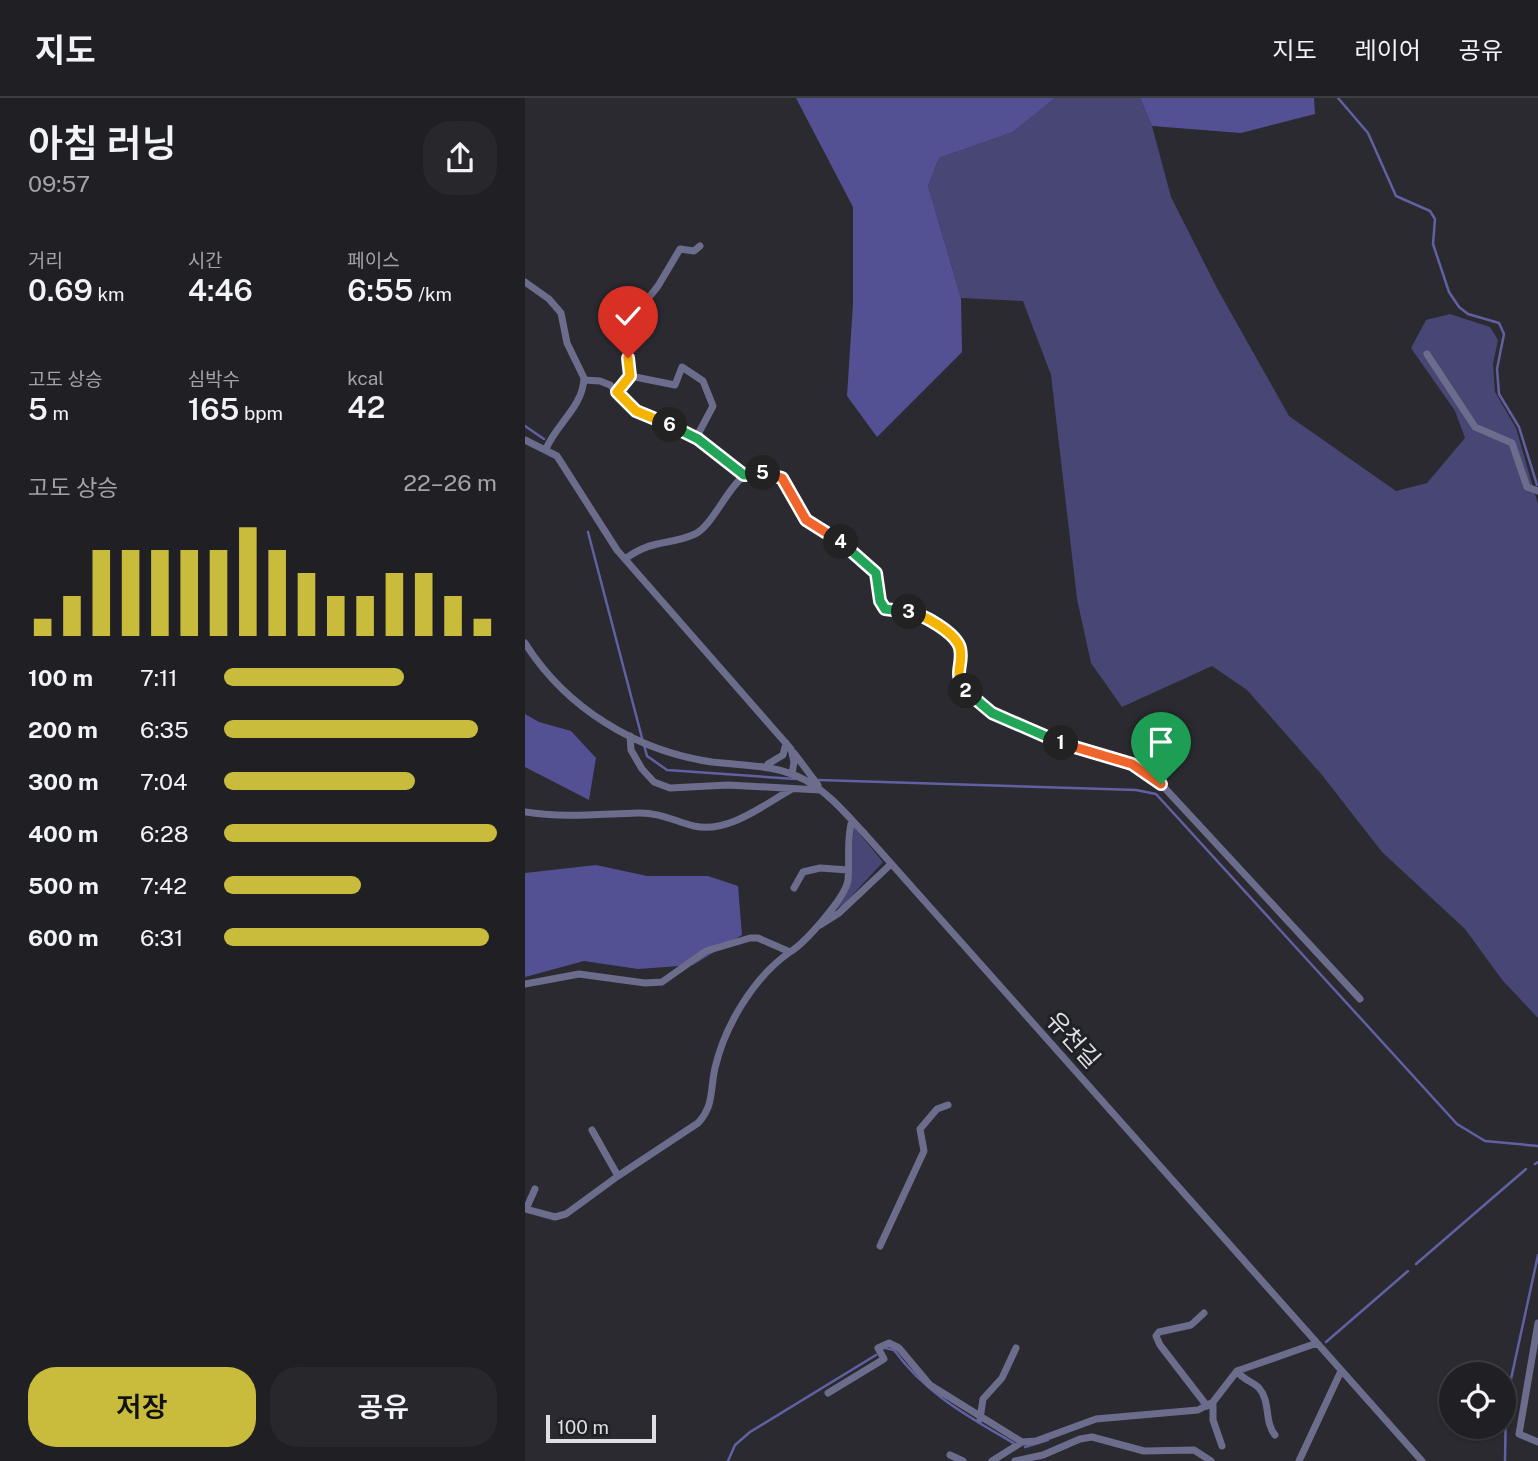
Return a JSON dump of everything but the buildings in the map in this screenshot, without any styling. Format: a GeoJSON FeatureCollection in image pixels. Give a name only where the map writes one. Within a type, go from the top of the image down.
{"type":"FeatureCollection","features":[{"type":"Feature","properties":{"kind":"street"},"geometry":{"type":"LineString","coordinates":[[617,392],[630,376],[628,358],[635,332],[635,315],[658,286],[680,249],[694,251],[700,246]]}},
{"type":"Feature","properties":{"kind":"street"},"geometry":{"type":"LineString","coordinates":[[525,282],[549,299],[561,313],[567,343],[584,380],[576,404],[555,431],[546,449]]}},
{"type":"Feature","properties":{"kind":"street"},"geometry":{"type":"LineString","coordinates":[[1427,354],[1475,427],[1513,443],[1527,487],[1538,491]]}},
{"type":"Feature","properties":{"kind":"street"},"geometry":{"type":"LineString","coordinates":[[630,376],[675,385],[682,367],[703,381],[713,406],[696,438]]}},
{"type":"Feature","properties":{"kind":"street"},"geometry":{"type":"LineString","coordinates":[[584,380],[604,382],[636,411],[696,438],[744,475]]}},
{"type":"Feature","properties":{"kind":"street"},"geometry":{"type":"LineString","coordinates":[[525,440],[546,449],[561,461],[625,559],[788,746],[822,791]]}},
{"type":"Feature","properties":{"kind":"street"},"geometry":{"type":"LineString","coordinates":[[625,559],[644,546],[698,533],[744,475],[753,472],[779,476],[806,520],[839,540],[876,573],[880,601],[885,609],[914,612],[951,636],[960,650],[957,673],[960,683],[976,702],[1072,748],[1132,764],[1161,784],[1360,999]]}},
{"type":"Feature","properties":{"kind":"street","name":"유천길"},"geometry":{"type":"LineString","coordinates":[[525,643],[564,692],[597,718],[634,738],[692,758],[762,766],[792,774],[822,791],[852,820],[1422,1461]]}},
{"type":"Feature","properties":{"kind":"street"},"geometry":{"type":"LineString","coordinates":[[634,738],[631,750],[642,769],[655,782],[670,788],[728,785],[822,791]]}},
{"type":"Feature","properties":{"kind":"street"},"geometry":{"type":"LineString","coordinates":[[762,766],[780,758],[788,746]]}},
{"type":"Feature","properties":{"kind":"street"},"geometry":{"type":"LineString","coordinates":[[788,746],[794,762],[792,774]]}},
{"type":"Feature","properties":{"kind":"street"},"geometry":{"type":"LineString","coordinates":[[525,812],[549,816],[659,814],[698,827],[741,819],[792,789]]}},
{"type":"Feature","properties":{"kind":"street"},"geometry":{"type":"LineString","coordinates":[[535,1189],[526,1209],[555,1217],[566,1214],[698,1123],[709,1112],[715,1070],[729,1030],[760,981],[813,929],[843,892],[848,870],[848,835],[852,820]]}},
{"type":"Feature","properties":{"kind":"street"},"geometry":{"type":"LineString","coordinates":[[813,929],[839,913],[891,864]]}},
{"type":"Feature","properties":{"kind":"street"},"geometry":{"type":"LineString","coordinates":[[795,888],[803,872],[820,868],[848,870]]}},
{"type":"Feature","properties":{"kind":"street"},"geometry":{"type":"LineString","coordinates":[[525,984],[579,974],[645,983],[662,982],[706,951],[750,938],[758,938],[790,952]]}},
{"type":"Feature","properties":{"kind":"street"},"geometry":{"type":"LineString","coordinates":[[880,1246],[924,1151],[920,1129],[937,1109],[948,1105]]}},
{"type":"Feature","properties":{"kind":"street"},"geometry":{"type":"LineString","coordinates":[[592,1130],[618,1176]]}},
{"type":"Feature","properties":{"kind":"street"},"geometry":{"type":"LineString","coordinates":[[1204,1313],[1191,1325],[1159,1332],[1156,1336],[1160,1345],[1210,1404],[1222,1446]]}},
{"type":"Feature","properties":{"kind":"street"},"geometry":{"type":"LineString","coordinates":[[1538,1323],[1519,1434],[1538,1442]]}},
{"type":"Feature","properties":{"kind":"street"},"geometry":{"type":"LineString","coordinates":[[828,1393],[884,1359],[878,1348],[889,1343],[899,1348],[930,1385],[980,1419],[1022,1442]]}},
{"type":"Feature","properties":{"kind":"street"},"geometry":{"type":"LineString","coordinates":[[992,1461],[1022,1442],[1036,1441],[1098,1419],[1182,1413],[1210,1404],[1237,1371],[1317,1343]]}},
{"type":"Feature","properties":{"kind":"street"},"geometry":{"type":"LineString","coordinates":[[980,1419],[983,1399],[1002,1378],[1016,1348]]}},
{"type":"Feature","properties":{"kind":"street"},"geometry":{"type":"LineString","coordinates":[[1237,1371],[1243,1379],[1259,1388],[1266,1402],[1268,1427],[1275,1435]]}},
{"type":"Feature","properties":{"kind":"street"},"geometry":{"type":"LineString","coordinates":[[1299,1461],[1342,1371]]}},
{"type":"Feature","properties":{"kind":"street"},"geometry":{"type":"LineString","coordinates":[[1015,1461],[1043,1455],[1080,1438],[1092,1437],[1144,1451],[1194,1450],[1211,1461]]}},
{"type":"Feature","properties":{"kind":"street"},"geometry":{"type":"LineString","coordinates":[[950,1455],[963,1461]]}},
{"type":"Feature","properties":{"kind":"shaded area"},"geometry":{"type":"Polygon","coordinates":[[[796,98],[1054,98],[1013,132],[939,158],[928,186],[961,298],[962,352],[877,437],[847,396],[853,304],[853,207],[796,98]]]}},
{"type":"Feature","properties":{"kind":"shaded area"},"geometry":{"type":"Polygon","coordinates":[[[1052,98],[1140,98],[1152,126],[1171,197],[1218,290],[1289,416],[1396,491],[1427,483],[1465,438],[1455,411],[1411,348],[1426,320],[1450,314],[1490,327],[1498,340],[1493,364],[1495,392],[1516,428],[1538,504],[1538,1018],[1503,981],[1465,929],[1382,852],[1322,775],[1247,690],[1212,666],[1122,707],[1091,663],[1077,599],[1051,375],[1023,301],[961,298],[928,186],[939,158],[1013,132],[1052,98]]]}},
{"type":"Feature","properties":{"kind":"shaded area"},"geometry":{"type":"Polygon","coordinates":[[[1140,98],[1314,98],[1315,114],[1241,133],[1152,126],[1140,98]]]}},
{"type":"Feature","properties":{"kind":"shaded area"},"geometry":{"type":"Polygon","coordinates":[[[525,714],[539,722],[571,731],[596,758],[589,800],[525,767],[525,714]]]}},
{"type":"Feature","properties":{"kind":"shaded area"},"geometry":{"type":"Polygon","coordinates":[[[854,827],[883,862],[845,903],[833,912],[848,890],[854,827]]]}},
{"type":"Feature","properties":{"kind":"shaded area"},"geometry":{"type":"Polygon","coordinates":[[[596,865],[647,876],[708,876],[738,886],[742,935],[693,965],[638,969],[584,961],[525,977],[525,873],[596,865]]]}},
{"type":"Feature","properties":{"kind":"waterway"},"geometry":{"type":"LineString","coordinates":[[1338,98],[1368,133],[1396,196],[1430,211],[1435,219],[1433,244],[1449,292],[1459,307],[1468,314],[1499,323],[1504,334],[1497,369],[1499,394],[1519,427],[1537,485]]}},
{"type":"Feature","properties":{"kind":"waterway"},"geometry":{"type":"LineString","coordinates":[[525,426],[544,439]]}},
{"type":"Feature","properties":{"kind":"waterway"},"geometry":{"type":"LineString","coordinates":[[588,532],[642,738]]}},
{"type":"Feature","properties":{"kind":"waterway"},"geometry":{"type":"LineString","coordinates":[[644,745],[647,756],[667,770],[795,779]]}},
{"type":"Feature","properties":{"kind":"waterway"},"geometry":{"type":"LineString","coordinates":[[819,780],[1136,790],[1156,794],[1457,1124],[1485,1141],[1538,1146]]}},
{"type":"Feature","properties":{"kind":"waterway"},"geometry":{"type":"LineString","coordinates":[[1416,1264],[1526,1169]]}},
{"type":"Feature","properties":{"kind":"waterway"},"geometry":{"type":"LineString","coordinates":[[1505,1461],[1506,1402],[1538,1255]]}},
{"type":"Feature","properties":{"kind":"waterway"},"geometry":{"type":"LineString","coordinates":[[1326,1342],[1408,1271]]}},
{"type":"Feature","properties":{"kind":"waterway"},"geometry":{"type":"LineString","coordinates":[[885,1348],[894,1350],[934,1392],[1015,1444]]}},
{"type":"Feature","properties":{"kind":"waterway"},"geometry":{"type":"LineString","coordinates":[[728,1461],[735,1445],[750,1432],[876,1355]]}},
{"type":"Feature","properties":{"kind":"waterway"},"geometry":{"type":"LineString","coordinates":[[1025,1447],[1048,1440]]}},
{"type":"Feature","properties":{"kind":"route"},"geometry":{"type":"LineString","coordinates":[[628,358],[631,373],[617,392],[633,408],[698,439],[744,475],[760,472],[782,478],[806,520],[839,540],[876,573],[879,578],[880,601],[885,609],[919,614],[955,640],[960,650],[957,673],[960,683],[976,702],[992,713],[1032,728],[1072,748],[1132,764],[1161,784]]}}]}
